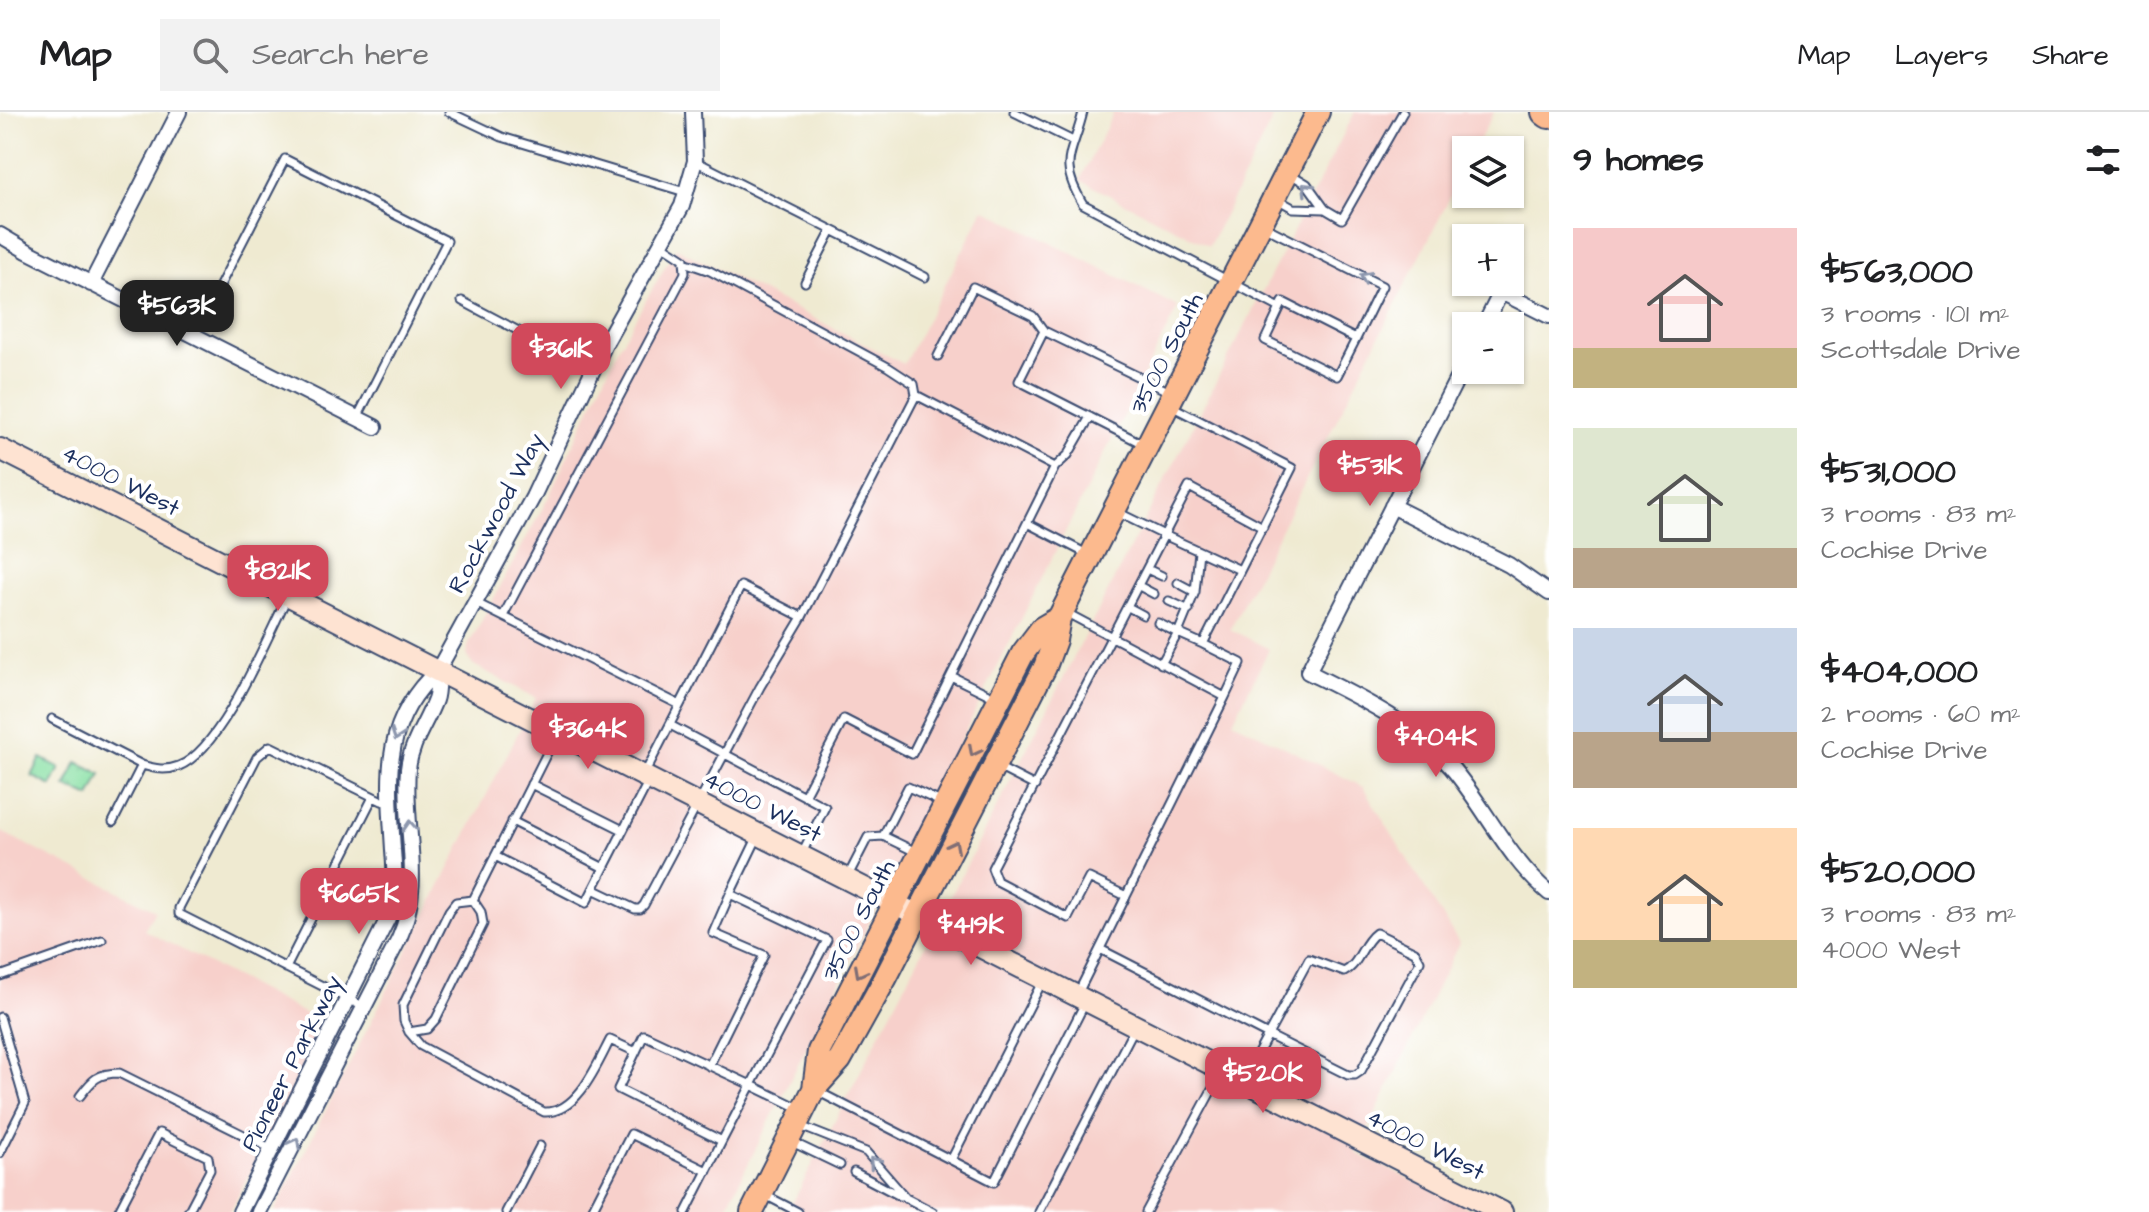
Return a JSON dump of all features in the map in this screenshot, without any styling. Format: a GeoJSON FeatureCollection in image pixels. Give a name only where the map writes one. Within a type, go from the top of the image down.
{"type":"FeatureCollection","features":[{"type":"Feature","properties":{"kind":"main road","name":"3500 South"},"geometry":{"type":"LineString","coordinates":[[756,1203],[814,1089],[840,1060],[918,915],[1045,667],[1061,614],[1318,112]]}},
{"type":"Feature","properties":{"kind":"main road","name":"3500 South"},"geometry":{"type":"LineString","coordinates":[[814,1089],[819,1051],[1000,700],[1035,635],[1061,614]]}},
{"type":"Feature","properties":{"kind":"street"},"geometry":{"type":"LineString","coordinates":[[91,284],[179,112]]}},
{"type":"Feature","properties":{"kind":"street","name":"Rockwood Way"},"geometry":{"type":"LineString","coordinates":[[438,670],[533,497],[592,370],[687,193],[695,161],[693,112]]}},
{"type":"Feature","properties":{"kind":"street"},"geometry":{"type":"LineString","coordinates":[[0,235],[375,427]]}},
{"type":"Feature","properties":{"kind":"street"},"geometry":{"type":"LineString","coordinates":[[1491,312],[1501,292],[1549,316]]}},
{"type":"Feature","properties":{"kind":"street"},"geometry":{"type":"LineString","coordinates":[[1454,384],[1308,672],[1386,712],[1428,743],[1462,781],[1515,859],[1549,893]]}},
{"type":"Feature","properties":{"kind":"street","name":"4000 West"},"geometry":{"type":"LineString","coordinates":[[0,449],[1498,1211]]}},
{"type":"Feature","properties":{"kind":"street"},"geometry":{"type":"LineString","coordinates":[[1392,506],[1509,565],[1549,593]]}},
{"type":"Feature","properties":{"kind":"street","name":"Pioneer Parkway"},"geometry":{"type":"LineString","coordinates":[[240,1212],[385,925],[395,883],[389,763],[399,728],[418,688],[438,670]]}},
{"type":"Feature","properties":{"kind":"street","name":"Pioneer Parkway"},"geometry":{"type":"LineString","coordinates":[[259,1212],[409,912],[413,878],[408,767],[416,738],[435,700],[438,670]]}},
{"type":"Feature","properties":{"kind":"lane"},"geometry":{"type":"LineString","coordinates":[[449,112],[502,137],[687,193]]}},
{"type":"Feature","properties":{"kind":"lane"},"geometry":{"type":"LineString","coordinates":[[1014,112],[1028,115],[1073,141]]}},
{"type":"Feature","properties":{"kind":"lane"},"geometry":{"type":"LineString","coordinates":[[1083,112],[1068,158],[1073,187],[1083,204],[1280,308]]}},
{"type":"Feature","properties":{"kind":"lane"},"geometry":{"type":"LineString","coordinates":[[1288,172],[1307,184],[1325,209],[1342,219],[1403,112]]}},
{"type":"Feature","properties":{"kind":"lane"},"geometry":{"type":"LineString","coordinates":[[194,336],[285,159],[447,241],[357,418]]}},
{"type":"Feature","properties":{"kind":"lane"},"geometry":{"type":"LineString","coordinates":[[695,161],[925,277]]}},
{"type":"Feature","properties":{"kind":"lane"},"geometry":{"type":"LineString","coordinates":[[1275,198],[1293,208],[1325,209]]}},
{"type":"Feature","properties":{"kind":"lane"},"geometry":{"type":"LineString","coordinates":[[1260,225],[1382,286],[1356,339],[1337,376],[1265,340],[1283,302],[1356,339]]}},
{"type":"Feature","properties":{"kind":"lane"},"geometry":{"type":"LineString","coordinates":[[805,282],[832,230]]}},
{"type":"Feature","properties":{"kind":"lane"},"geometry":{"type":"LineString","coordinates":[[593,889],[640,909],[779,651],[802,617],[916,395],[914,384],[888,367],[710,271],[684,262],[661,244]]}},
{"type":"Feature","properties":{"kind":"lane"},"geometry":{"type":"LineString","coordinates":[[503,616],[685,273],[684,262]]}},
{"type":"Feature","properties":{"kind":"lane"},"geometry":{"type":"LineString","coordinates":[[938,356],[973,287],[1033,316],[1044,331],[1292,468],[1203,644]]}},
{"type":"Feature","properties":{"kind":"lane"},"geometry":{"type":"LineString","coordinates":[[462,301],[592,370]]}},
{"type":"Feature","properties":{"kind":"lane"},"geometry":{"type":"LineString","coordinates":[[1044,331],[1019,381],[1147,446]]}},
{"type":"Feature","properties":{"kind":"lane"},"geometry":{"type":"LineString","coordinates":[[916,395],[1055,467]]}},
{"type":"Feature","properties":{"kind":"lane"},"geometry":{"type":"LineString","coordinates":[[804,796],[844,719],[912,754],[1055,467],[1068,455],[1090,417]]}},
{"type":"Feature","properties":{"kind":"lane"},"geometry":{"type":"LineString","coordinates":[[1126,896],[1089,878],[1068,918],[997,881],[992,868],[1189,487],[1263,527]]}},
{"type":"Feature","properties":{"kind":"lane"},"geometry":{"type":"LineString","coordinates":[[1115,511],[1240,570]]}},
{"type":"Feature","properties":{"kind":"lane"},"geometry":{"type":"LineString","coordinates":[[1027,523],[1091,556]]}},
{"type":"Feature","properties":{"kind":"lane"},"geometry":{"type":"LineString","coordinates":[[1161,664],[1189,610],[1195,592],[1199,551]]}},
{"type":"Feature","properties":{"kind":"lane"},"geometry":{"type":"LineString","coordinates":[[1147,569],[1162,576]]}},
{"type":"Feature","properties":{"kind":"lane"},"geometry":{"type":"LineString","coordinates":[[1178,583],[1195,592]]}},
{"type":"Feature","properties":{"kind":"lane"},"geometry":{"type":"LineString","coordinates":[[495,856],[586,903],[670,725],[741,586],[802,617]]}},
{"type":"Feature","properties":{"kind":"lane"},"geometry":{"type":"LineString","coordinates":[[1139,586],[1154,594]]}},
{"type":"Feature","properties":{"kind":"lane"},"geometry":{"type":"LineString","coordinates":[[52,719],[142,765],[155,769],[180,766],[192,759],[215,736],[289,594]]}},
{"type":"Feature","properties":{"kind":"lane"},"geometry":{"type":"LineString","coordinates":[[1169,601],[1189,610]]}},
{"type":"Feature","properties":{"kind":"lane"},"geometry":{"type":"LineString","coordinates":[[474,602],[680,705]]}},
{"type":"Feature","properties":{"kind":"lane"},"geometry":{"type":"LineString","coordinates":[[1128,607],[1143,615]]}},
{"type":"Feature","properties":{"kind":"lane"},"geometry":{"type":"LineString","coordinates":[[1061,614],[1113,637],[1225,697]]}},
{"type":"Feature","properties":{"kind":"lane"},"geometry":{"type":"LineString","coordinates":[[814,1089],[994,1182],[1081,999],[1100,949],[1241,663],[1158,623]]}},
{"type":"Feature","properties":{"kind":"lane"},"geometry":{"type":"LineString","coordinates":[[951,676],[1000,700]]}},
{"type":"Feature","properties":{"kind":"lane"},"geometry":{"type":"LineString","coordinates":[[670,725],[825,807],[801,855]]}},
{"type":"Feature","properties":{"kind":"lane"},"geometry":{"type":"LineString","coordinates":[[473,900],[558,731]]}},
{"type":"Feature","properties":{"kind":"lane"},"geometry":{"type":"LineString","coordinates":[[364,1007],[179,914],[179,908],[257,757],[270,746],[373,797],[390,801]]}},
{"type":"Feature","properties":{"kind":"lane"},"geometry":{"type":"LineString","coordinates":[[113,822],[142,765]]}},
{"type":"Feature","properties":{"kind":"lane"},"geometry":{"type":"LineString","coordinates":[[995,765],[1035,786]]}},
{"type":"Feature","properties":{"kind":"lane"},"geometry":{"type":"LineString","coordinates":[[531,784],[623,830]]}},
{"type":"Feature","properties":{"kind":"lane"},"geometry":{"type":"LineString","coordinates":[[883,836],[908,787],[946,805]]}},
{"type":"Feature","properties":{"kind":"lane"},"geometry":{"type":"LineString","coordinates":[[286,968],[373,797]]}},
{"type":"Feature","properties":{"kind":"lane"},"geometry":{"type":"LineString","coordinates":[[512,821],[604,868]]}},
{"type":"Feature","properties":{"kind":"lane"},"geometry":{"type":"LineString","coordinates":[[709,1066],[764,955],[713,933],[759,833]]}},
{"type":"Feature","properties":{"kind":"lane"},"geometry":{"type":"LineString","coordinates":[[847,878],[868,837],[883,836],[921,855]]}},
{"type":"Feature","properties":{"kind":"lane"},"geometry":{"type":"LineString","coordinates":[[686,1212],[827,940],[730,894]]}},
{"type":"Feature","properties":{"kind":"lane"},"geometry":{"type":"LineString","coordinates":[[473,900],[456,902],[449,911],[403,1005],[404,1021],[421,1046],[544,1112],[565,1107],[587,1084],[610,1040],[636,1052]]}},
{"type":"Feature","properties":{"kind":"lane"},"geometry":{"type":"LineString","coordinates":[[409,1032],[427,1029],[436,1019],[483,924],[481,912],[473,900]]}},
{"type":"Feature","properties":{"kind":"lane"},"geometry":{"type":"LineString","coordinates":[[1100,949],[1268,1035],[1348,1075],[1361,1071],[1420,961],[1415,952],[1376,933],[1368,939],[1354,965],[1344,972],[1309,959],[1268,1035],[1243,1081]]}},
{"type":"Feature","properties":{"kind":"lane"},"geometry":{"type":"LineString","coordinates":[[0,976],[102,940]]}},
{"type":"Feature","properties":{"kind":"lane"},"geometry":{"type":"LineString","coordinates":[[951,1160],[1043,980]]}},
{"type":"Feature","properties":{"kind":"lane"},"geometry":{"type":"LineString","coordinates":[[0,1017],[25,1103],[0,1153]]}},
{"type":"Feature","properties":{"kind":"lane"},"geometry":{"type":"LineString","coordinates":[[1039,1212],[1135,1026]]}},
{"type":"Feature","properties":{"kind":"lane"},"geometry":{"type":"LineString","coordinates":[[722,1141],[618,1089],[644,1035],[751,1085],[840,1165]]}},
{"type":"Feature","properties":{"kind":"lane"},"geometry":{"type":"LineString","coordinates":[[1146,1212],[1223,1071]]}},
{"type":"Feature","properties":{"kind":"lane"},"geometry":{"type":"LineString","coordinates":[[80,1096],[93,1078],[101,1074],[119,1073],[272,1149]]}},
{"type":"Feature","properties":{"kind":"lane"},"geometry":{"type":"LineString","coordinates":[[796,1125],[866,1152],[906,1198]]}},
{"type":"Feature","properties":{"kind":"lane"},"geometry":{"type":"LineString","coordinates":[[118,1212],[159,1133],[208,1157],[210,1170],[188,1212]]}},
{"type":"Feature","properties":{"kind":"lane"},"geometry":{"type":"LineString","coordinates":[[591,1212],[631,1134],[707,1171]]}},
{"type":"Feature","properties":{"kind":"lane"},"geometry":{"type":"LineString","coordinates":[[506,1212],[540,1146]]}},
{"type":"Feature","properties":{"kind":"lane"},"geometry":{"type":"LineString","coordinates":[[854,1172],[933,1212]]}},
{"type":"Feature","properties":{"kind":"lane"},"geometry":{"type":"LineString","coordinates":[[756,1203],[798,1212]]}},
{"type":"Feature","properties":{"kind":"shaded area"},"geometry":{"type":"Polygon","coordinates":[[[1114,112],[1276,112],[1209,246],[1080,180],[1114,112]]]}},
{"type":"Feature","properties":{"kind":"shaded area"},"geometry":{"type":"Polygon","coordinates":[[[1355,112],[1494,112],[1481,136],[1452,136],[1452,193],[1230,629],[1269,649],[1233,721],[1363,787],[1459,943],[1356,1153],[1478,1212],[788,1212],[1355,112]]]}},
{"type":"Feature","properties":{"kind":"shaded area"},"geometry":{"type":"Polygon","coordinates":[[[984,209],[1178,307],[724,1212],[274,1212],[536,698],[472,664],[467,657],[468,646],[548,498],[619,347],[676,248],[904,364],[984,209]]]}},
{"type":"Feature","properties":{"kind":"shaded area"},"geometry":{"type":"Polygon","coordinates":[[[0,831],[155,910],[144,930],[325,1024],[230,1212],[0,1212],[0,831]]]}},
{"type":"Feature","properties":{"kind":"green space"},"geometry":{"type":"Polygon","coordinates":[[[41,758],[60,768],[51,786],[32,776],[41,758]]]}},
{"type":"Feature","properties":{"kind":"green space"},"geometry":{"type":"Polygon","coordinates":[[[77,762],[101,774],[90,797],[66,786],[77,762]]]}}]}
